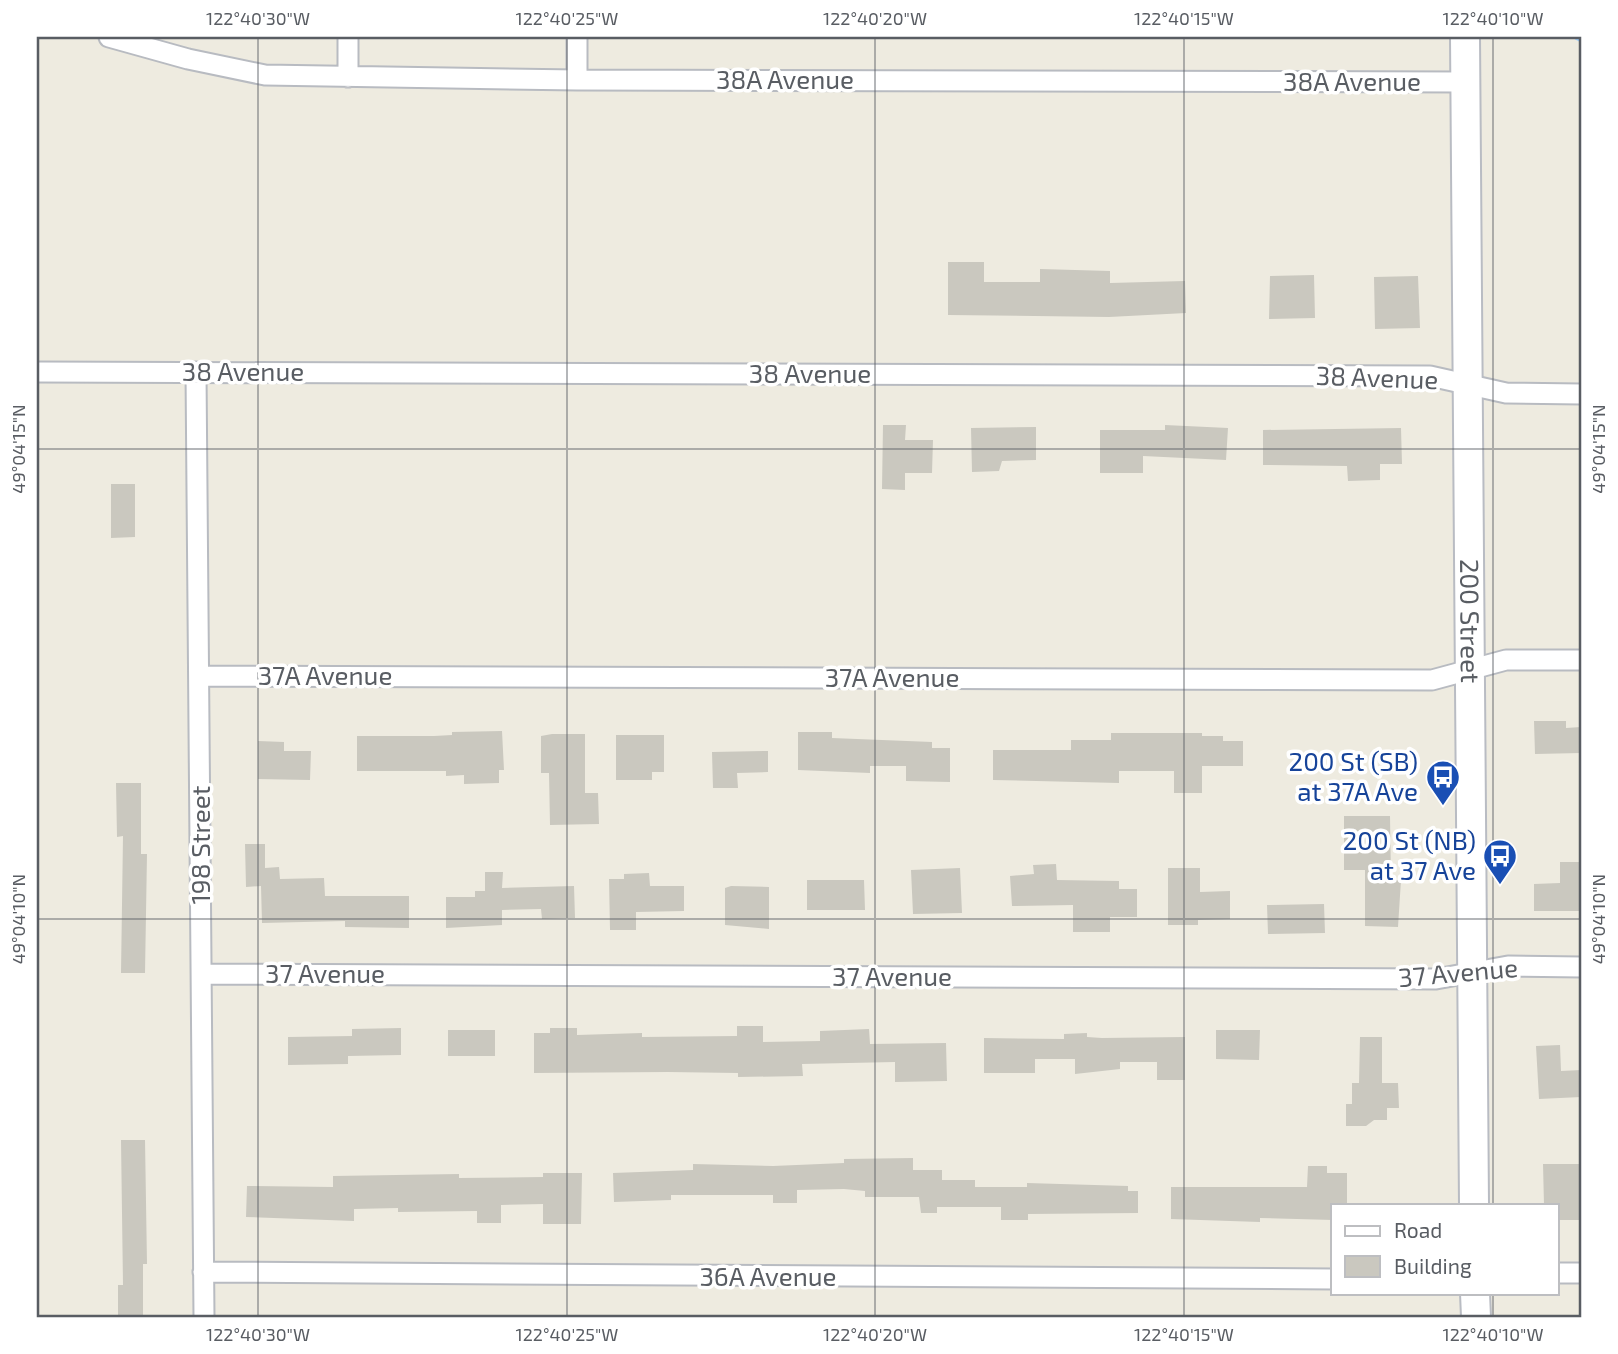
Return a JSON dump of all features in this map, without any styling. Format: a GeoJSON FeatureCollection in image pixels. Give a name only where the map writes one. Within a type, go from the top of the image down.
{"type":"FeatureCollection","features":[{"type":"Feature","properties":{"kind":"main road","name":"200 Street"},"geometry":{"type":"LineString","coordinates":[[1465,37],[1474,1204]]}},
{"type":"Feature","properties":{"kind":"main road"},"geometry":{"type":"LineString","coordinates":[[1475,1294],[1476,1317]]}},
{"type":"Feature","properties":{"kind":"street","name":"38A Avenue"},"geometry":{"type":"LineString","coordinates":[[109,37],[188,60],[265,75],[577,80],[1465,82]]}},
{"type":"Feature","properties":{"kind":"street"},"geometry":{"type":"LineString","coordinates":[[348,37],[348,77]]}},
{"type":"Feature","properties":{"kind":"street"},"geometry":{"type":"LineString","coordinates":[[577,37],[577,80]]}},
{"type":"Feature","properties":{"kind":"street","name":"38 Avenue"},"geometry":{"type":"LineString","coordinates":[[37,372],[1430,376],[1506,393],[1581,394]]}},
{"type":"Feature","properties":{"kind":"street","name":"198 Street"},"geometry":{"type":"LineString","coordinates":[[196,372],[201,676],[204,1317]]}},
{"type":"Feature","properties":{"kind":"street","name":"37A Avenue"},"geometry":{"type":"LineString","coordinates":[[201,676],[1432,680],[1506,660],[1581,660]]}},
{"type":"Feature","properties":{"kind":"street","name":"37 Avenue"},"geometry":{"type":"LineString","coordinates":[[202,974],[1436,979],[1508,967],[1581,967]]}},
{"type":"Feature","properties":{"kind":"street","name":"36A Avenue"},"geometry":{"type":"LineString","coordinates":[[203,1272],[1331,1279]]}},
{"type":"Feature","properties":{"kind":"street"},"geometry":{"type":"LineString","coordinates":[[1558,1273],[1581,1273]]}},
{"type":"Feature","properties":{"kind":"building"},"geometry":{"type":"Polygon","coordinates":[[[948,262],[984,262],[984,282],[1040,282],[1040,269],[1110,271],[1110,283],[1185,281],[1186,313],[1109,317],[948,315],[948,262]]]}},
{"type":"Feature","properties":{"kind":"building"},"geometry":{"type":"Polygon","coordinates":[[[1314,275],[1315,318],[1269,319],[1270,276],[1314,275]]]}},
{"type":"Feature","properties":{"kind":"building"},"geometry":{"type":"Polygon","coordinates":[[[1418,276],[1420,328],[1375,329],[1374,277],[1418,276]]]}},
{"type":"Feature","properties":{"kind":"building"},"geometry":{"type":"Polygon","coordinates":[[[883,425],[906,425],[905,440],[933,440],[932,473],[905,473],[905,490],[882,489],[883,425]]]}},
{"type":"Feature","properties":{"kind":"building"},"geometry":{"type":"Polygon","coordinates":[[[1165,425],[1228,428],[1226,460],[1143,456],[1143,473],[1100,473],[1100,430],[1165,430],[1165,425]]]}},
{"type":"Feature","properties":{"kind":"building"},"geometry":{"type":"Polygon","coordinates":[[[1036,427],[1036,460],[1002,461],[999,471],[972,472],[971,428],[1036,427]]]}},
{"type":"Feature","properties":{"kind":"building"},"geometry":{"type":"Polygon","coordinates":[[[1401,428],[1402,464],[1380,464],[1380,480],[1348,481],[1347,466],[1263,465],[1263,430],[1401,428]]]}},
{"type":"Feature","properties":{"kind":"building"},"geometry":{"type":"Polygon","coordinates":[[[111,484],[135,484],[135,537],[111,538],[111,484]]]}},
{"type":"Feature","properties":{"kind":"building"},"geometry":{"type":"Polygon","coordinates":[[[1534,721],[1566,721],[1566,728],[1581,727],[1581,753],[1535,754],[1534,721]]]}},
{"type":"Feature","properties":{"kind":"building"},"geometry":{"type":"Polygon","coordinates":[[[502,731],[504,770],[499,770],[499,783],[464,784],[464,775],[446,776],[446,771],[357,771],[357,736],[434,736],[452,735],[452,732],[502,731]]]}},
{"type":"Feature","properties":{"kind":"building"},"geometry":{"type":"Polygon","coordinates":[[[798,732],[832,732],[832,738],[932,742],[932,748],[950,748],[950,782],[906,781],[906,766],[870,766],[870,773],[798,770],[798,732]]]}},
{"type":"Feature","properties":{"kind":"building"},"geometry":{"type":"Polygon","coordinates":[[[1111,733],[1202,733],[1202,736],[1223,736],[1223,741],[1243,741],[1243,766],[1202,766],[1202,793],[1174,793],[1174,771],[1119,771],[1119,783],[993,780],[993,750],[1071,750],[1071,740],[1111,740],[1111,733]]]}},
{"type":"Feature","properties":{"kind":"building"},"geometry":{"type":"Polygon","coordinates":[[[585,734],[585,793],[598,793],[599,824],[550,825],[549,773],[541,773],[541,736],[585,734]]]}},
{"type":"Feature","properties":{"kind":"building"},"geometry":{"type":"Polygon","coordinates":[[[616,735],[664,735],[664,772],[652,772],[652,780],[616,780],[616,735]]]}},
{"type":"Feature","properties":{"kind":"building"},"geometry":{"type":"Polygon","coordinates":[[[258,741],[284,742],[284,751],[311,751],[310,780],[258,779],[258,741]]]}},
{"type":"Feature","properties":{"kind":"building"},"geometry":{"type":"Polygon","coordinates":[[[768,751],[768,772],[737,773],[738,788],[713,788],[712,752],[768,751]]]}},
{"type":"Feature","properties":{"kind":"building"},"geometry":{"type":"Polygon","coordinates":[[[116,783],[141,783],[141,854],[147,854],[145,973],[121,973],[123,836],[117,837],[116,783]]]}},
{"type":"Feature","properties":{"kind":"building"},"geometry":{"type":"Polygon","coordinates":[[[1344,816],[1390,816],[1391,880],[1401,880],[1398,927],[1365,926],[1365,870],[1344,870],[1344,816]]]}},
{"type":"Feature","properties":{"kind":"building"},"geometry":{"type":"Polygon","coordinates":[[[245,844],[265,844],[265,868],[279,867],[280,879],[324,878],[325,896],[409,896],[409,928],[345,927],[345,921],[262,923],[261,886],[246,887],[245,844]]]}},
{"type":"Feature","properties":{"kind":"building"},"geometry":{"type":"Polygon","coordinates":[[[1560,862],[1581,862],[1581,911],[1534,911],[1534,884],[1560,883],[1560,862]]]}},
{"type":"Feature","properties":{"kind":"building"},"geometry":{"type":"Polygon","coordinates":[[[1056,864],[1057,880],[1119,881],[1119,889],[1137,889],[1137,917],[1110,917],[1110,932],[1073,932],[1073,905],[1012,906],[1010,876],[1034,874],[1033,865],[1056,864]]]}},
{"type":"Feature","properties":{"kind":"building"},"geometry":{"type":"Polygon","coordinates":[[[960,868],[962,913],[913,914],[911,870],[960,868]]]}},
{"type":"Feature","properties":{"kind":"building"},"geometry":{"type":"Polygon","coordinates":[[[1168,868],[1200,868],[1200,892],[1230,891],[1230,919],[1198,920],[1198,925],[1168,925],[1168,868]]]}},
{"type":"Feature","properties":{"kind":"building"},"geometry":{"type":"Polygon","coordinates":[[[485,872],[503,872],[502,888],[574,886],[575,918],[542,919],[541,909],[502,910],[502,925],[446,928],[446,897],[475,897],[475,891],[485,891],[485,872]]]}},
{"type":"Feature","properties":{"kind":"building"},"geometry":{"type":"Polygon","coordinates":[[[649,873],[650,886],[684,886],[684,911],[636,912],[636,930],[610,930],[609,879],[624,879],[624,874],[649,873]]]}},
{"type":"Feature","properties":{"kind":"building"},"geometry":{"type":"Polygon","coordinates":[[[807,880],[864,880],[865,910],[807,910],[807,880]]]}},
{"type":"Feature","properties":{"kind":"building"},"geometry":{"type":"Polygon","coordinates":[[[769,887],[769,929],[725,925],[725,888],[769,887]]]}},
{"type":"Feature","properties":{"kind":"building"},"geometry":{"type":"Polygon","coordinates":[[[1324,904],[1325,933],[1268,934],[1267,905],[1324,904]]]}},
{"type":"Feature","properties":{"kind":"building"},"geometry":{"type":"Polygon","coordinates":[[[737,1026],[763,1026],[763,1042],[820,1041],[820,1031],[869,1029],[870,1044],[946,1043],[947,1081],[895,1082],[895,1062],[802,1064],[803,1076],[738,1077],[738,1073],[668,1072],[534,1073],[534,1033],[550,1033],[550,1028],[577,1028],[577,1035],[642,1033],[642,1037],[737,1036],[737,1026]]]}},
{"type":"Feature","properties":{"kind":"building"},"geometry":{"type":"Polygon","coordinates":[[[401,1028],[401,1055],[348,1056],[348,1064],[288,1065],[288,1037],[352,1036],[352,1029],[401,1028]]]}},
{"type":"Feature","properties":{"kind":"building"},"geometry":{"type":"Polygon","coordinates":[[[448,1030],[495,1030],[495,1056],[448,1056],[448,1030]]]}},
{"type":"Feature","properties":{"kind":"building"},"geometry":{"type":"Polygon","coordinates":[[[1216,1030],[1260,1030],[1259,1060],[1216,1059],[1216,1030]]]}},
{"type":"Feature","properties":{"kind":"building"},"geometry":{"type":"Polygon","coordinates":[[[1087,1033],[1087,1037],[1102,1038],[1185,1037],[1185,1080],[1157,1080],[1157,1062],[1120,1062],[1120,1069],[1075,1074],[1075,1059],[1035,1059],[1035,1073],[984,1073],[984,1038],[1064,1039],[1064,1034],[1087,1033]]]}},
{"type":"Feature","properties":{"kind":"building"},"geometry":{"type":"Polygon","coordinates":[[[1360,1037],[1382,1037],[1382,1083],[1398,1083],[1399,1108],[1387,1108],[1387,1120],[1374,1120],[1366,1126],[1346,1126],[1346,1104],[1352,1104],[1352,1083],[1359,1083],[1360,1037]]]}},
{"type":"Feature","properties":{"kind":"building"},"geometry":{"type":"Polygon","coordinates":[[[1560,1045],[1561,1071],[1581,1070],[1581,1097],[1539,1099],[1536,1046],[1560,1045]]]}},
{"type":"Feature","properties":{"kind":"building"},"geometry":{"type":"Polygon","coordinates":[[[121,1140],[145,1140],[147,1264],[143,1264],[143,1317],[118,1317],[118,1285],[123,1285],[121,1140]]]}},
{"type":"Feature","properties":{"kind":"building"},"geometry":{"type":"Polygon","coordinates":[[[913,1158],[913,1170],[942,1170],[942,1180],[975,1180],[975,1187],[1027,1187],[1027,1183],[1128,1186],[1128,1191],[1138,1191],[1138,1213],[1028,1214],[1028,1220],[1001,1220],[1001,1207],[937,1207],[937,1213],[921,1213],[919,1197],[865,1197],[865,1191],[844,1189],[797,1190],[797,1203],[773,1203],[773,1195],[671,1195],[671,1200],[614,1202],[613,1173],[693,1170],[693,1164],[773,1166],[844,1163],[844,1159],[913,1158]]]}},
{"type":"Feature","properties":{"kind":"building"},"geometry":{"type":"Polygon","coordinates":[[[1543,1164],[1579,1164],[1580,1220],[1558,1220],[1558,1204],[1544,1204],[1543,1164]]]}},
{"type":"Feature","properties":{"kind":"building"},"geometry":{"type":"Polygon","coordinates":[[[1308,1166],[1327,1166],[1327,1173],[1347,1173],[1347,1204],[1331,1204],[1331,1220],[1260,1218],[1260,1222],[1171,1219],[1171,1187],[1307,1187],[1308,1166]]]}},
{"type":"Feature","properties":{"kind":"building"},"geometry":{"type":"Polygon","coordinates":[[[543,1173],[582,1173],[581,1224],[543,1224],[543,1204],[501,1205],[501,1223],[477,1223],[477,1211],[398,1212],[398,1208],[354,1209],[354,1221],[246,1217],[247,1186],[333,1187],[333,1176],[459,1174],[459,1178],[543,1177],[543,1173]]]}},
{"type":"Feature","properties":{"kind":"waterway"},"geometry":{"type":"LineString","coordinates":[[1577,37],[1581,39]]}},
{"type":"Feature","properties":{"kind":"place","name":"200 St (SB) at 37A Ave"},"geometry":{"type":"Point","coordinates":[1443,807]}},
{"type":"Feature","properties":{"kind":"place","name":"200 St (NB) at 37 Ave"},"geometry":{"type":"Point","coordinates":[1500,886]}}]}
